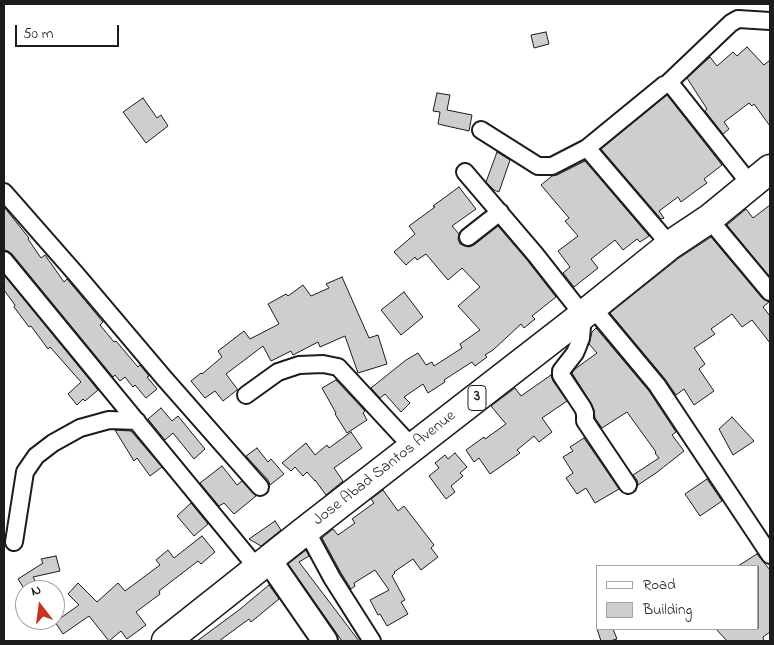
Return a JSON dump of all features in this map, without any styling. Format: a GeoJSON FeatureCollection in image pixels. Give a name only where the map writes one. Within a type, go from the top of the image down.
{"type":"FeatureCollection","features":[{"type":"Feature","properties":{"kind":"highway","name":"Jose Abad Santos Avenue"},"geometry":{"type":"LineString","coordinates":[[175,634],[670,245],[709,219],[761,177]]}},
{"type":"Feature","properties":{"kind":"street"},"geometry":{"type":"LineString","coordinates":[[481,130],[538,166],[552,166],[587,148],[667,84],[731,22],[738,20],[770,21]]}},
{"type":"Feature","properties":{"kind":"street"},"geometry":{"type":"LineString","coordinates":[[667,84],[670,84],[761,177]]}},
{"type":"Feature","properties":{"kind":"street"},"geometry":{"type":"LineString","coordinates":[[587,148],[670,245]]}},
{"type":"Feature","properties":{"kind":"street"},"geometry":{"type":"LineString","coordinates":[[466,172],[535,254],[657,385],[770,555]]}},
{"type":"Feature","properties":{"kind":"street"},"geometry":{"type":"LineString","coordinates":[[4,192],[260,487]]}},
{"type":"Feature","properties":{"kind":"street"},"geometry":{"type":"LineString","coordinates":[[468,237],[500,212]]}},
{"type":"Feature","properties":{"kind":"street"},"geometry":{"type":"LineString","coordinates":[[709,219],[770,292]]}},
{"type":"Feature","properties":{"kind":"street"},"geometry":{"type":"LineString","coordinates":[[4,260],[137,421],[264,565],[325,641]]}},
{"type":"Feature","properties":{"kind":"street"},"geometry":{"type":"LineString","coordinates":[[587,311],[578,346],[561,371],[561,375],[583,408],[585,421],[628,485]]}},
{"type":"Feature","properties":{"kind":"street"},"geometry":{"type":"LineString","coordinates":[[246,395],[278,372],[299,365],[323,364],[338,367],[412,448]]}},
{"type":"Feature","properties":{"kind":"street"},"geometry":{"type":"LineString","coordinates":[[14,542],[25,472],[36,456],[53,443],[80,428],[109,420],[137,421]]}},
{"type":"Feature","properties":{"kind":"street"},"geometry":{"type":"LineString","coordinates":[[306,530],[332,578],[372,641]]}},
{"type":"Feature","properties":{"kind":"building"},"geometry":{"type":"Polygon","coordinates":[[[546,32],[549,44],[534,48],[531,35],[546,32]]]}},
{"type":"Feature","properties":{"kind":"building"},"geometry":{"type":"Polygon","coordinates":[[[747,47],[764,65],[770,60],[770,126],[754,104],[752,106],[749,103],[724,122],[729,129],[723,134],[705,111],[707,109],[687,78],[710,57],[717,66],[733,52],[737,56],[747,47]]]}},
{"type":"Feature","properties":{"kind":"building"},"geometry":{"type":"Polygon","coordinates":[[[437,93],[450,95],[447,110],[472,115],[469,131],[438,124],[440,112],[433,111],[437,93]]]}},
{"type":"Feature","properties":{"kind":"building"},"geometry":{"type":"Polygon","coordinates":[[[667,95],[722,165],[704,179],[707,183],[681,202],[678,197],[659,211],[664,218],[661,219],[601,149],[667,95]]]}},
{"type":"Feature","properties":{"kind":"building"},"geometry":{"type":"Polygon","coordinates":[[[143,98],[157,118],[161,115],[168,126],[146,143],[123,112],[143,98]]]}},
{"type":"Feature","properties":{"kind":"building"},"geometry":{"type":"Polygon","coordinates":[[[497,152],[510,160],[499,192],[486,182],[497,152]]]}},
{"type":"Feature","properties":{"kind":"building"},"geometry":{"type":"Polygon","coordinates":[[[585,161],[649,236],[640,242],[637,239],[623,250],[615,240],[591,259],[598,268],[574,287],[563,273],[570,267],[558,251],[578,236],[565,221],[569,218],[541,185],[552,176],[585,161]]]}},
{"type":"Feature","properties":{"kind":"building"},"geometry":{"type":"Polygon","coordinates":[[[459,187],[476,209],[452,226],[459,234],[460,244],[469,247],[474,245],[498,226],[556,297],[532,316],[535,319],[524,328],[521,324],[475,366],[472,362],[428,393],[423,384],[404,397],[410,403],[401,412],[385,394],[380,398],[371,388],[406,360],[418,353],[426,365],[432,362],[434,366],[462,348],[460,344],[480,330],[458,306],[480,287],[462,268],[448,280],[426,254],[417,260],[415,257],[406,265],[394,252],[415,234],[409,226],[459,187]]]}},
{"type":"Feature","properties":{"kind":"building"},"geometry":{"type":"Polygon","coordinates":[[[770,205],[770,277],[727,225],[746,209],[753,218],[770,205]]]}},
{"type":"Feature","properties":{"kind":"building"},"geometry":{"type":"Polygon","coordinates":[[[4,207],[29,238],[41,258],[45,255],[64,282],[67,279],[103,322],[100,325],[114,342],[116,341],[138,367],[140,365],[149,376],[147,377],[157,389],[146,398],[125,377],[120,381],[115,375],[113,377],[12,254],[4,250],[4,207]]]}},
{"type":"Feature","properties":{"kind":"building"},"geometry":{"type":"Polygon","coordinates":[[[711,237],[762,298],[769,302],[763,307],[770,316],[770,343],[752,320],[742,327],[732,314],[711,329],[715,334],[694,348],[705,364],[699,369],[714,391],[694,405],[684,389],[676,395],[610,313],[679,258],[711,237]]]}},
{"type":"Feature","properties":{"kind":"building"},"geometry":{"type":"Polygon","coordinates":[[[4,275],[98,390],[85,401],[83,399],[77,405],[68,394],[81,382],[50,347],[48,349],[14,307],[15,305],[4,290],[4,275]]]}},
{"type":"Feature","properties":{"kind":"building"},"geometry":{"type":"Polygon","coordinates":[[[342,277],[369,338],[378,335],[387,364],[358,373],[345,336],[320,347],[318,342],[293,355],[291,351],[271,361],[263,346],[226,374],[238,390],[223,401],[215,391],[205,398],[191,381],[222,357],[218,351],[244,331],[250,339],[279,324],[268,304],[286,294],[288,296],[303,285],[311,296],[329,288],[326,284],[342,277]]]}},
{"type":"Feature","properties":{"kind":"building"},"geometry":{"type":"Polygon","coordinates":[[[404,292],[423,317],[401,335],[381,310],[404,292]]]}},
{"type":"Feature","properties":{"kind":"building"},"geometry":{"type":"Polygon","coordinates":[[[596,328],[649,391],[676,432],[672,435],[684,451],[638,485],[633,475],[659,458],[656,452],[627,412],[602,428],[595,418],[591,403],[572,373],[597,353],[589,344],[592,332],[596,328]]]}},
{"type":"Feature","properties":{"kind":"building"},"geometry":{"type":"Polygon","coordinates":[[[551,375],[567,401],[542,418],[552,432],[539,442],[534,436],[517,450],[520,453],[490,474],[479,458],[474,462],[466,450],[506,424],[491,406],[515,388],[521,396],[551,375]]]}},
{"type":"Feature","properties":{"kind":"building"},"geometry":{"type":"Polygon","coordinates":[[[336,380],[365,411],[363,413],[367,420],[347,433],[322,388],[336,380]]]}},
{"type":"Feature","properties":{"kind":"building"},"geometry":{"type":"Polygon","coordinates":[[[161,408],[172,421],[178,416],[205,449],[194,459],[173,433],[165,440],[148,419],[161,408]]]}},
{"type":"Feature","properties":{"kind":"building"},"geometry":{"type":"Polygon","coordinates":[[[732,417],[754,441],[733,455],[719,429],[732,417]]]}},
{"type":"Feature","properties":{"kind":"building"},"geometry":{"type":"Polygon","coordinates":[[[115,430],[131,431],[162,467],[150,476],[137,458],[134,461],[115,430]]]}},
{"type":"Feature","properties":{"kind":"building"},"geometry":{"type":"Polygon","coordinates":[[[351,432],[362,448],[334,468],[343,481],[326,495],[307,472],[303,476],[295,467],[291,471],[282,463],[306,443],[315,455],[327,445],[329,448],[351,432]]]}},
{"type":"Feature","properties":{"kind":"building"},"geometry":{"type":"Polygon","coordinates":[[[584,438],[619,489],[595,503],[586,488],[577,494],[566,478],[573,473],[563,457],[573,451],[570,447],[584,438]]]}},
{"type":"Feature","properties":{"kind":"building"},"geometry":{"type":"Polygon","coordinates":[[[257,448],[268,462],[271,459],[284,474],[270,485],[268,480],[246,456],[257,448]]]}},
{"type":"Feature","properties":{"kind":"building"},"geometry":{"type":"Polygon","coordinates":[[[455,453],[467,467],[460,473],[463,476],[451,486],[455,492],[446,499],[429,476],[439,468],[435,463],[445,455],[448,459],[455,453]]]}},
{"type":"Feature","properties":{"kind":"building"},"geometry":{"type":"Polygon","coordinates":[[[222,466],[237,485],[242,481],[256,496],[234,514],[224,503],[219,506],[200,483],[222,466]]]}},
{"type":"Feature","properties":{"kind":"building"},"geometry":{"type":"Polygon","coordinates":[[[707,479],[722,501],[700,516],[685,494],[707,479]]]}},
{"type":"Feature","properties":{"kind":"building"},"geometry":{"type":"Polygon","coordinates":[[[383,490],[398,511],[404,506],[434,545],[431,548],[438,557],[421,570],[413,559],[394,572],[392,576],[405,600],[401,602],[408,614],[387,626],[380,614],[378,615],[370,600],[389,590],[375,570],[354,583],[355,586],[351,589],[322,538],[333,529],[338,535],[355,523],[352,519],[374,503],[371,499],[383,490]]]}},
{"type":"Feature","properties":{"kind":"building"},"geometry":{"type":"Polygon","coordinates":[[[191,503],[208,524],[194,536],[177,516],[191,503]]]}},
{"type":"Feature","properties":{"kind":"building"},"geometry":{"type":"Polygon","coordinates":[[[275,521],[281,530],[261,546],[249,539],[275,521]]]}},
{"type":"Feature","properties":{"kind":"building"},"geometry":{"type":"Polygon","coordinates":[[[202,536],[215,552],[201,564],[198,561],[159,591],[160,594],[136,612],[146,625],[127,639],[121,631],[109,641],[89,616],[63,634],[60,630],[65,630],[65,615],[79,605],[68,594],[78,583],[97,602],[118,583],[125,591],[160,565],[156,560],[168,550],[174,558],[202,536]]]}},
{"type":"Feature","properties":{"kind":"building"},"geometry":{"type":"Polygon","coordinates":[[[306,550],[309,556],[299,562],[359,641],[342,641],[288,564],[306,550]]]}},
{"type":"Feature","properties":{"kind":"building"},"geometry":{"type":"Polygon","coordinates":[[[757,554],[770,570],[770,632],[763,637],[764,641],[727,641],[717,630],[759,630],[759,565],[740,565],[757,554]]]}},
{"type":"Feature","properties":{"kind":"building"},"geometry":{"type":"Polygon","coordinates":[[[56,556],[60,571],[33,577],[35,580],[19,580],[43,563],[41,559],[56,556]]]}},
{"type":"Feature","properties":{"kind":"building"},"geometry":{"type":"Polygon","coordinates":[[[269,585],[279,599],[251,622],[249,619],[219,641],[197,641],[239,610],[269,585]]]}},
{"type":"Feature","properties":{"kind":"building"},"geometry":{"type":"Polygon","coordinates":[[[597,630],[613,630],[617,639],[601,641],[597,630]]]}}]}
